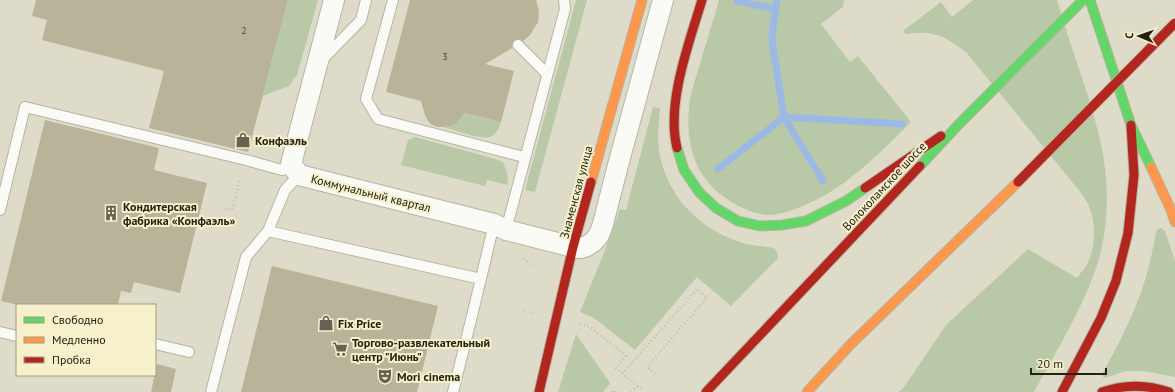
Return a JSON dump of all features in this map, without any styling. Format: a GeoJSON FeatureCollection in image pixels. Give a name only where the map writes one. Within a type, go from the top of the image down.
{"type":"FeatureCollection","features":[{"type":"Feature","properties":{"kind":"main road","name":"Знаменская улица"},"geometry":{"type":"LineString","coordinates":[[539,392],[573,247],[642,0]]}},
{"type":"Feature","properties":{"kind":"main road"},"geometry":{"type":"LineString","coordinates":[[702,0],[676,92],[674,123],[676,146],[684,170],[699,192],[716,208],[738,221],[760,226],[782,225],[806,221],[846,201],[960,123]]}},
{"type":"Feature","properties":{"kind":"main road","name":"Волоколамское шоссе"},"geometry":{"type":"LineString","coordinates":[[706,392],[960,123],[1083,0]]}},
{"type":"Feature","properties":{"kind":"main road"},"geometry":{"type":"LineString","coordinates":[[1090,0],[1131,125],[1171,210],[1175,222]]}},
{"type":"Feature","properties":{"kind":"main road"},"geometry":{"type":"LineString","coordinates":[[807,392],[850,344],[1018,182],[1175,23]]}},
{"type":"Feature","properties":{"kind":"main road"},"geometry":{"type":"LineString","coordinates":[[1062,392],[1101,318],[1116,281],[1128,234],[1134,183],[1131,125]]}},
{"type":"Feature","properties":{"kind":"main road"},"geometry":{"type":"LineString","coordinates":[[1102,392],[1134,385],[1162,389],[1169,392]]}},
{"type":"Feature","properties":{"kind":"street"},"geometry":{"type":"LineString","coordinates":[[295,170],[317,66],[334,0]]}},
{"type":"Feature","properties":{"kind":"street"},"geometry":{"type":"LineString","coordinates":[[573,247],[581,248],[587,246],[599,235],[663,0]]}},
{"type":"Feature","properties":{"kind":"street","name":"Коммунальный квартал"},"geometry":{"type":"LineString","coordinates":[[295,170],[573,247]]}},
{"type":"Feature","properties":{"kind":"lane"},"geometry":{"type":"LineString","coordinates":[[317,66],[361,20],[366,0]]}},
{"type":"Feature","properties":{"kind":"lane"},"geometry":{"type":"LineString","coordinates":[[393,0],[366,99],[378,118],[524,157]]}},
{"type":"Feature","properties":{"kind":"lane"},"geometry":{"type":"LineString","coordinates":[[453,392],[481,279],[524,157],[564,9],[564,0]]}},
{"type":"Feature","properties":{"kind":"lane"},"geometry":{"type":"LineString","coordinates":[[518,44],[547,74]]}},
{"type":"Feature","properties":{"kind":"lane"},"geometry":{"type":"LineString","coordinates":[[0,210],[25,107],[282,170],[295,170],[268,231],[246,257],[211,392]]}},
{"type":"Feature","properties":{"kind":"lane"},"geometry":{"type":"LineString","coordinates":[[268,231],[481,279]]}},
{"type":"Feature","properties":{"kind":"lane"},"geometry":{"type":"LineString","coordinates":[[0,332],[16,336]]}},
{"type":"Feature","properties":{"kind":"lane"},"geometry":{"type":"LineString","coordinates":[[156,344],[189,352]]}},
{"type":"Feature","properties":{"kind":"path"},"geometry":{"type":"LineString","coordinates":[[622,374],[697,289],[707,298],[647,367],[661,378]]}},
{"type":"Feature","properties":{"kind":"path"},"geometry":{"type":"LineString","coordinates":[[578,324],[590,327],[626,356],[616,368],[641,389]]}},
{"type":"Feature","properties":{"kind":"path"},"geometry":{"type":"LineString","coordinates":[[631,392],[637,386]]}},
{"type":"Feature","properties":{"kind":"path"},"geometry":{"type":"LineString","coordinates":[[612,392],[613,390],[615,392]]}},
{"type":"Feature","properties":{"kind":"green space"},"geometry":{"type":"Polygon","coordinates":[[[288,0],[318,0],[297,75],[289,86],[263,96],[288,0]]]}},
{"type":"Feature","properties":{"kind":"green space"},"geometry":{"type":"Polygon","coordinates":[[[576,0],[587,0],[535,192],[525,190],[576,0]]]}},
{"type":"Feature","properties":{"kind":"green space"},"geometry":{"type":"Polygon","coordinates":[[[719,0],[844,0],[843,7],[821,24],[850,62],[858,56],[911,122],[858,172],[828,193],[812,202],[785,212],[768,215],[755,213],[730,201],[710,185],[697,165],[690,143],[688,120],[693,86],[719,0]]]}},
{"type":"Feature","properties":{"kind":"green space"},"geometry":{"type":"Polygon","coordinates":[[[973,0],[1057,0],[1091,107],[1104,158],[1107,211],[1102,245],[1098,262],[1085,296],[1034,392],[899,392],[904,387],[946,325],[1028,249],[1077,278],[1089,261],[1093,244],[1093,219],[1088,204],[1077,188],[966,52],[945,38],[924,33],[906,34],[903,31],[941,2],[952,17],[973,0]]]}},
{"type":"Feature","properties":{"kind":"green space"},"geometry":{"type":"Polygon","coordinates":[[[653,107],[660,108],[658,146],[663,168],[678,198],[701,221],[715,231],[746,244],[774,248],[777,252],[778,258],[731,306],[697,277],[635,350],[594,318],[580,312],[620,209],[626,210],[653,107]]]}},
{"type":"Feature","properties":{"kind":"green space"},"geometry":{"type":"Polygon","coordinates":[[[462,113],[501,122],[496,133],[486,138],[444,127],[455,122],[462,113]]]}},
{"type":"Feature","properties":{"kind":"green space"},"geometry":{"type":"Polygon","coordinates":[[[415,137],[503,162],[507,173],[508,185],[487,180],[485,186],[401,165],[408,140],[415,137]]]}},
{"type":"Feature","properties":{"kind":"green space"},"geometry":{"type":"Polygon","coordinates":[[[1161,228],[1165,231],[1175,261],[1175,377],[1144,371],[1126,371],[1105,378],[1102,374],[1123,335],[1141,293],[1149,266],[1157,229],[1161,228]]]}},
{"type":"Feature","properties":{"kind":"green space"},"geometry":{"type":"Polygon","coordinates":[[[576,334],[610,383],[603,392],[558,392],[576,334]]]}},
{"type":"Feature","properties":{"kind":"building"},"geometry":{"type":"Polygon","coordinates":[[[36,0],[288,0],[248,152],[149,128],[164,71],[42,40],[47,20],[32,16],[36,0]]]}},
{"type":"Feature","properties":{"kind":"building"},"geometry":{"type":"Polygon","coordinates":[[[410,0],[536,0],[539,11],[538,22],[530,35],[523,41],[519,39],[514,40],[512,48],[485,64],[514,71],[501,122],[464,113],[456,123],[450,126],[438,127],[432,125],[428,121],[421,101],[386,92],[410,0]]]}},
{"type":"Feature","properties":{"kind":"building","name":"Кондитерская фабрика «Конфаэль»"},"geometry":{"type":"Polygon","coordinates":[[[45,120],[159,148],[154,170],[207,183],[180,293],[134,282],[131,293],[121,291],[118,304],[16,305],[1,301],[45,120]]]}},
{"type":"Feature","properties":{"kind":"building","name":"Торгово-развлекательный центр \"Июнь\""},"geometry":{"type":"Polygon","coordinates":[[[272,266],[438,306],[417,392],[241,392],[272,266]]]}},
{"type":"Feature","properties":{"kind":"building"},"geometry":{"type":"Polygon","coordinates":[[[157,364],[176,369],[171,392],[151,392],[154,376],[156,376],[157,364]]]}},
{"type":"Feature","properties":{"kind":"waterway"},"geometry":{"type":"LineString","coordinates":[[777,0],[772,34],[784,117],[823,181]]}},
{"type":"Feature","properties":{"kind":"waterway"},"geometry":{"type":"LineString","coordinates":[[737,1],[775,9]]}},
{"type":"Feature","properties":{"kind":"waterway"},"geometry":{"type":"LineString","coordinates":[[718,169],[784,117],[902,124]]}},
{"type":"Feature","properties":{"kind":"traffic: fast"},"geometry":{"type":"LineString","coordinates":[[920,166],[960,123],[1083,0]]}},
{"type":"Feature","properties":{"kind":"traffic: fast"},"geometry":{"type":"LineString","coordinates":[[1090,0],[1131,125],[1151,167]]}},
{"type":"Feature","properties":{"kind":"traffic: fast"},"geometry":{"type":"LineString","coordinates":[[677,148],[684,170],[699,192],[716,208],[738,221],[760,226],[782,225],[806,221],[846,201],[865,188]]}},
{"type":"Feature","properties":{"kind":"traffic: slow"},"geometry":{"type":"LineString","coordinates":[[591,182],[642,0]]}},
{"type":"Feature","properties":{"kind":"traffic: slow"},"geometry":{"type":"LineString","coordinates":[[1151,167],[1175,222]]}},
{"type":"Feature","properties":{"kind":"traffic: slow"},"geometry":{"type":"LineString","coordinates":[[807,392],[851,344],[1018,182]]}},
{"type":"Feature","properties":{"kind":"traffic: jam"},"geometry":{"type":"LineString","coordinates":[[677,148],[674,131],[674,112],[680,74],[702,0]]}},
{"type":"Feature","properties":{"kind":"traffic: jam"},"geometry":{"type":"LineString","coordinates":[[1018,182],[1175,23]]}},
{"type":"Feature","properties":{"kind":"traffic: jam"},"geometry":{"type":"LineString","coordinates":[[1062,392],[1101,318],[1116,281],[1128,233],[1134,175],[1131,125]]}},
{"type":"Feature","properties":{"kind":"traffic: jam"},"geometry":{"type":"LineString","coordinates":[[865,188],[941,136]]}},
{"type":"Feature","properties":{"kind":"traffic: jam"},"geometry":{"type":"LineString","coordinates":[[706,392],[920,166]]}},
{"type":"Feature","properties":{"kind":"traffic: jam"},"geometry":{"type":"LineString","coordinates":[[539,392],[573,247],[591,182]]}},
{"type":"Feature","properties":{"kind":"traffic: jam"},"geometry":{"type":"LineString","coordinates":[[1102,392],[1127,386],[1144,386],[1169,392]]}},
{"type":"Feature","properties":{"kind":"place","name":"Конфаэль"},"geometry":{"type":"Point","coordinates":[243,140]}},
{"type":"Feature","properties":{"kind":"place","name":"Кондитерская фабрика «Конфаэль»"},"geometry":{"type":"Point","coordinates":[111,213]}},
{"type":"Feature","properties":{"kind":"place","name":"Fix Price"},"geometry":{"type":"Point","coordinates":[326,323]}},
{"type":"Feature","properties":{"kind":"place","name":"Торгово-развлекательный центр \"Июнь\""},"geometry":{"type":"Point","coordinates":[340,349]}},
{"type":"Feature","properties":{"kind":"place","name":"Mori cinema"},"geometry":{"type":"Point","coordinates":[385,376]}}]}
